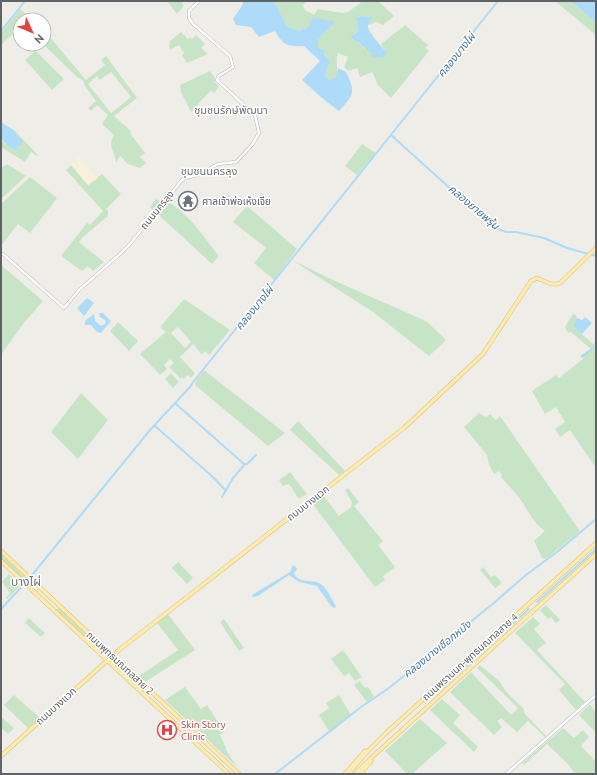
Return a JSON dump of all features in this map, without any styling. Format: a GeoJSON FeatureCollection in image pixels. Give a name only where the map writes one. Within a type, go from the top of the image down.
{"type":"FeatureCollection","features":[{"type":"Feature","properties":{"kind":"main road","name":"ถนนบางแวก"},"geometry":{"type":"LineString","coordinates":[[1,756],[107,660],[404,428],[483,354],[533,280],[536,278],[551,284],[557,284],[563,281],[595,250]]}},
{"type":"Feature","properties":{"kind":"main road","name":"ถนนพรานนก-พุทธมณฑลสาย 4"},"geometry":{"type":"LineString","coordinates":[[348,774],[381,738],[596,543]]}},
{"type":"Feature","properties":{"kind":"main road","name":"ถนนพุทธมณฑลสาย 2"},"geometry":{"type":"LineString","coordinates":[[1,551],[239,774]]}},
{"type":"Feature","properties":{"kind":"main road","name":"ถนนพรานนก-พุทธมณฑลสาย 4"},"geometry":{"type":"LineString","coordinates":[[355,774],[596,554]]}},
{"type":"Feature","properties":{"kind":"main road","name":"ถนนพุทธมณฑลสาย 2"},"geometry":{"type":"LineString","coordinates":[[1,561],[229,774]]}},
{"type":"Feature","properties":{"kind":"main road"},"geometry":{"type":"LineString","coordinates":[[531,602],[536,608]]}},
{"type":"Feature","properties":{"kind":"main road"},"geometry":{"type":"LineString","coordinates":[[54,610],[59,606]]}},
{"type":"Feature","properties":{"kind":"main road"},"geometry":{"type":"LineString","coordinates":[[437,687],[438,692],[443,693]]}},
{"type":"Feature","properties":{"kind":"main road"},"geometry":{"type":"LineString","coordinates":[[431,693],[437,694],[436,699]]}},
{"type":"Feature","properties":{"kind":"main road"},"geometry":{"type":"LineString","coordinates":[[170,719],[170,715],[174,713]]}},
{"type":"Feature","properties":{"kind":"main road"},"geometry":{"type":"LineString","coordinates":[[345,774],[360,756],[381,738]]}},
{"type":"Feature","properties":{"kind":"main road"},"geometry":{"type":"LineString","coordinates":[[360,774],[381,750]]}},
{"type":"Feature","properties":{"kind":"street","name":"ถนนนครลุง"},"geometry":{"type":"LineString","coordinates":[[1,254],[3,254],[64,308],[80,290],[127,247],[180,182],[185,178],[198,175],[218,164],[236,162],[252,146],[259,133],[255,115],[217,80],[219,76],[233,67],[231,57],[189,18],[189,11],[198,1]]}},
{"type":"Feature","properties":{"kind":"street"},"geometry":{"type":"LineString","coordinates":[[506,774],[596,696]]}},
{"type":"Feature","properties":{"kind":"green space"},"geometry":{"type":"Polygon","coordinates":[[[167,1],[181,1],[184,6],[177,14],[167,1]]]}},
{"type":"Feature","properties":{"kind":"green space"},"geometry":{"type":"Polygon","coordinates":[[[271,1],[307,1],[303,5],[305,10],[314,15],[318,9],[342,13],[348,12],[363,1],[378,1],[394,16],[383,25],[376,22],[369,25],[371,17],[361,16],[356,18],[358,31],[354,34],[356,40],[366,50],[386,53],[381,44],[405,25],[428,45],[425,48],[429,51],[391,98],[378,85],[372,72],[360,77],[357,68],[348,71],[344,67],[348,57],[338,53],[337,77],[329,80],[325,75],[327,57],[324,54],[325,50],[318,48],[318,39],[333,25],[308,27],[299,31],[287,26],[277,6],[271,1]]]}},
{"type":"Feature","properties":{"kind":"green space"},"geometry":{"type":"Polygon","coordinates":[[[555,1],[571,1],[596,23],[596,35],[555,1]]]}},
{"type":"Feature","properties":{"kind":"green space"},"geometry":{"type":"Polygon","coordinates":[[[12,19],[12,35],[1,45],[1,33],[12,19]]]}},
{"type":"Feature","properties":{"kind":"green space"},"geometry":{"type":"Polygon","coordinates":[[[181,32],[188,39],[190,37],[192,39],[196,35],[205,44],[201,48],[208,54],[187,63],[182,55],[184,53],[179,45],[171,49],[169,48],[170,41],[181,32]]]}},
{"type":"Feature","properties":{"kind":"green space"},"geometry":{"type":"Polygon","coordinates":[[[52,40],[86,80],[105,65],[101,60],[106,56],[137,98],[114,116],[131,131],[130,133],[145,153],[140,157],[146,163],[140,168],[128,164],[120,156],[116,163],[111,146],[114,135],[102,124],[108,115],[97,105],[91,111],[88,108],[96,101],[85,86],[83,80],[78,78],[51,52],[52,40]],[[111,72],[100,80],[97,76],[88,84],[111,113],[131,97],[111,72]]]}},
{"type":"Feature","properties":{"kind":"green space"},"geometry":{"type":"Polygon","coordinates":[[[34,52],[37,52],[64,79],[52,90],[25,60],[34,52]]]}},
{"type":"Feature","properties":{"kind":"green space"},"geometry":{"type":"Polygon","coordinates":[[[210,71],[219,87],[214,93],[211,90],[191,112],[181,92],[180,85],[210,71]]]}},
{"type":"Feature","properties":{"kind":"green space"},"geometry":{"type":"Polygon","coordinates":[[[15,131],[38,155],[37,156],[31,152],[25,162],[1,147],[1,139],[5,144],[17,147],[21,139],[17,136],[15,131]]]}},
{"type":"Feature","properties":{"kind":"green space"},"geometry":{"type":"Polygon","coordinates":[[[362,144],[376,153],[357,175],[345,166],[362,144]]]}},
{"type":"Feature","properties":{"kind":"green space"},"geometry":{"type":"Polygon","coordinates":[[[7,164],[26,176],[1,199],[1,168],[7,164]]]}},
{"type":"Feature","properties":{"kind":"green space"},"geometry":{"type":"Polygon","coordinates":[[[71,165],[88,185],[102,174],[121,194],[106,209],[108,211],[108,216],[79,242],[104,262],[93,271],[88,266],[82,271],[61,256],[87,223],[90,225],[103,211],[66,170],[71,165]]]}},
{"type":"Feature","properties":{"kind":"green space"},"geometry":{"type":"Polygon","coordinates":[[[30,177],[57,198],[30,233],[18,224],[1,246],[1,204],[30,177]]]}},
{"type":"Feature","properties":{"kind":"green space"},"geometry":{"type":"Polygon","coordinates":[[[156,199],[164,204],[167,201],[189,219],[219,256],[212,264],[150,207],[156,199]]]}},
{"type":"Feature","properties":{"kind":"green space"},"geometry":{"type":"Polygon","coordinates":[[[247,206],[297,249],[274,280],[254,263],[266,248],[233,222],[247,206]]]}},
{"type":"Feature","properties":{"kind":"green space"},"geometry":{"type":"Polygon","coordinates":[[[292,260],[335,281],[426,321],[446,340],[429,356],[373,312],[292,260]]]}},
{"type":"Feature","properties":{"kind":"green space"},"geometry":{"type":"Polygon","coordinates":[[[1,265],[43,301],[23,324],[1,355],[1,265]]]}},
{"type":"Feature","properties":{"kind":"green space"},"geometry":{"type":"Polygon","coordinates":[[[184,299],[230,330],[209,355],[205,351],[202,355],[193,344],[180,357],[195,373],[191,378],[188,375],[184,379],[182,377],[181,379],[169,367],[174,363],[170,359],[164,365],[167,369],[160,375],[140,354],[166,332],[160,327],[184,299]],[[178,327],[171,333],[185,348],[191,342],[178,327]]]}},
{"type":"Feature","properties":{"kind":"green space"},"geometry":{"type":"Polygon","coordinates":[[[573,314],[576,315],[577,318],[573,326],[593,344],[596,341],[596,468],[570,430],[560,437],[555,429],[565,422],[556,407],[545,414],[532,391],[556,375],[559,378],[583,359],[580,356],[591,349],[571,332],[568,333],[565,327],[573,314]]]}},
{"type":"Feature","properties":{"kind":"green space"},"geometry":{"type":"Polygon","coordinates":[[[118,322],[138,341],[129,351],[110,331],[118,322]]]}},
{"type":"Feature","properties":{"kind":"green space"},"geometry":{"type":"Polygon","coordinates":[[[204,370],[285,433],[268,446],[195,385],[196,381],[204,370]]]}},
{"type":"Feature","properties":{"kind":"green space"},"geometry":{"type":"Polygon","coordinates":[[[171,373],[179,382],[173,388],[165,379],[171,373]]]}},
{"type":"Feature","properties":{"kind":"green space"},"geometry":{"type":"Polygon","coordinates":[[[81,393],[108,420],[78,459],[51,432],[81,393]]]}},
{"type":"Feature","properties":{"kind":"green space"},"geometry":{"type":"Polygon","coordinates":[[[479,413],[486,417],[490,414],[496,420],[500,416],[580,531],[546,559],[542,558],[534,541],[545,531],[534,520],[520,499],[501,477],[502,475],[499,471],[494,474],[489,465],[487,455],[464,427],[479,413]]]}},
{"type":"Feature","properties":{"kind":"green space"},"geometry":{"type":"Polygon","coordinates":[[[298,421],[345,471],[339,475],[290,430],[298,421]]]}},
{"type":"Feature","properties":{"kind":"green space"},"geometry":{"type":"Polygon","coordinates":[[[290,472],[307,494],[299,499],[289,484],[283,486],[279,480],[290,472]]]}},
{"type":"Feature","properties":{"kind":"green space"},"geometry":{"type":"Polygon","coordinates":[[[348,488],[359,502],[354,506],[383,541],[378,545],[395,567],[383,576],[385,580],[375,587],[312,503],[323,495],[339,516],[351,507],[352,502],[345,490],[348,488]]]}},
{"type":"Feature","properties":{"kind":"green space"},"geometry":{"type":"Polygon","coordinates":[[[1,554],[26,578],[24,580],[1,559],[1,554]]]}},
{"type":"Feature","properties":{"kind":"green space"},"geometry":{"type":"Polygon","coordinates":[[[178,562],[193,578],[187,584],[172,568],[178,562]]]}},
{"type":"Feature","properties":{"kind":"green space"},"geometry":{"type":"Polygon","coordinates":[[[483,567],[491,577],[495,575],[502,583],[495,588],[480,570],[483,567]]]}},
{"type":"Feature","properties":{"kind":"green space"},"geometry":{"type":"Polygon","coordinates":[[[9,574],[21,585],[7,599],[6,598],[10,593],[2,582],[9,574]]]}},
{"type":"Feature","properties":{"kind":"green space"},"geometry":{"type":"Polygon","coordinates":[[[546,605],[560,620],[556,623],[551,617],[548,619],[540,610],[546,605]]]}},
{"type":"Feature","properties":{"kind":"green space"},"geometry":{"type":"Polygon","coordinates":[[[59,608],[107,654],[105,657],[55,610],[59,608]]]}},
{"type":"Feature","properties":{"kind":"green space"},"geometry":{"type":"Polygon","coordinates":[[[167,613],[195,650],[145,682],[139,676],[178,650],[157,623],[167,613]]]}},
{"type":"Feature","properties":{"kind":"green space"},"geometry":{"type":"Polygon","coordinates":[[[533,617],[540,624],[534,629],[546,643],[537,650],[585,702],[576,710],[559,690],[565,684],[515,633],[533,617]]]}},
{"type":"Feature","properties":{"kind":"green space"},"geometry":{"type":"Polygon","coordinates":[[[29,618],[45,633],[41,637],[25,623],[29,618]]]}},
{"type":"Feature","properties":{"kind":"green space"},"geometry":{"type":"Polygon","coordinates":[[[224,619],[244,648],[239,651],[220,622],[224,619]]]}},
{"type":"Feature","properties":{"kind":"green space"},"geometry":{"type":"Polygon","coordinates":[[[343,650],[362,677],[355,681],[349,673],[344,676],[331,659],[343,650]]]}},
{"type":"Feature","properties":{"kind":"green space"},"geometry":{"type":"Polygon","coordinates":[[[480,665],[499,681],[507,693],[523,708],[525,714],[546,736],[545,737],[528,721],[517,732],[501,718],[497,721],[502,727],[494,735],[450,692],[471,672],[511,715],[518,708],[477,668],[480,665]]]}},
{"type":"Feature","properties":{"kind":"green space"},"geometry":{"type":"Polygon","coordinates":[[[360,681],[365,688],[368,687],[374,696],[367,702],[354,685],[360,681]]]}},
{"type":"Feature","properties":{"kind":"green space"},"geometry":{"type":"Polygon","coordinates":[[[185,687],[201,709],[207,705],[224,732],[220,735],[226,750],[237,767],[165,700],[185,687]]]}},
{"type":"Feature","properties":{"kind":"green space"},"geometry":{"type":"Polygon","coordinates":[[[14,695],[40,718],[28,728],[4,705],[14,695]]]}},
{"type":"Feature","properties":{"kind":"green space"},"geometry":{"type":"Polygon","coordinates":[[[339,695],[351,715],[330,733],[319,715],[329,708],[326,703],[339,695]]]}},
{"type":"Feature","properties":{"kind":"green space"},"geometry":{"type":"Polygon","coordinates":[[[442,699],[460,715],[453,723],[478,747],[474,752],[430,710],[442,699]]]}},
{"type":"Feature","properties":{"kind":"green space"},"geometry":{"type":"Polygon","coordinates":[[[590,704],[596,713],[596,733],[579,715],[590,704]]]}},
{"type":"Feature","properties":{"kind":"green space"},"geometry":{"type":"Polygon","coordinates":[[[1,717],[14,728],[8,734],[1,728],[1,717]]]}},
{"type":"Feature","properties":{"kind":"green space"},"geometry":{"type":"Polygon","coordinates":[[[420,719],[447,743],[412,774],[407,774],[385,751],[420,719]]]}},
{"type":"Feature","properties":{"kind":"green space"},"geometry":{"type":"Polygon","coordinates":[[[563,728],[574,738],[583,730],[589,737],[581,746],[596,762],[596,774],[575,774],[568,764],[547,744],[524,765],[522,763],[563,728]]]}},
{"type":"Feature","properties":{"kind":"sand"},"geometry":{"type":"Polygon","coordinates":[[[78,157],[98,178],[88,185],[71,165],[78,157]]]}},
{"type":"Feature","properties":{"kind":"water"},"geometry":{"type":"Polygon","coordinates":[[[242,1],[271,1],[277,6],[287,26],[299,31],[308,27],[313,18],[333,21],[333,25],[318,39],[318,48],[325,50],[324,54],[330,62],[325,75],[329,80],[336,77],[338,68],[346,72],[351,85],[352,93],[348,101],[339,111],[302,80],[320,61],[304,46],[293,46],[286,44],[275,31],[259,37],[251,27],[236,25],[233,19],[243,4],[242,1]]]}},
{"type":"Feature","properties":{"kind":"water"},"geometry":{"type":"Polygon","coordinates":[[[571,1],[596,1],[596,23],[571,1]]]}},
{"type":"Feature","properties":{"kind":"water"},"geometry":{"type":"Polygon","coordinates":[[[361,16],[372,17],[368,28],[387,53],[383,58],[374,58],[371,55],[373,53],[366,50],[354,39],[350,38],[358,31],[356,18],[361,16]]]}},
{"type":"Feature","properties":{"kind":"water"},"geometry":{"type":"Polygon","coordinates":[[[1,122],[15,131],[17,136],[21,139],[23,143],[17,147],[17,151],[4,142],[1,133],[1,122]]]}},
{"type":"Feature","properties":{"kind":"water"},"geometry":{"type":"Polygon","coordinates":[[[87,298],[94,303],[84,316],[77,308],[87,298]]]}},
{"type":"Feature","properties":{"kind":"water"},"geometry":{"type":"Polygon","coordinates":[[[99,313],[103,313],[111,321],[101,333],[97,332],[91,325],[85,325],[85,321],[94,314],[95,321],[101,326],[105,324],[106,321],[100,317],[99,313]]]}},
{"type":"Feature","properties":{"kind":"water"},"geometry":{"type":"Polygon","coordinates":[[[585,317],[592,323],[582,334],[573,326],[577,318],[582,320],[585,317]]]}},
{"type":"Feature","properties":{"kind":"water"},"geometry":{"type":"Polygon","coordinates":[[[293,565],[297,569],[294,573],[296,577],[322,585],[328,592],[336,607],[334,608],[331,606],[317,586],[299,582],[289,575],[258,596],[253,597],[252,595],[290,572],[293,565]]]}},
{"type":"Feature","properties":{"kind":"waterway"},"geometry":{"type":"LineString","coordinates":[[1,31],[25,1]]}},
{"type":"Feature","properties":{"kind":"waterway","name":"คลองบางไผ่"},"geometry":{"type":"LineString","coordinates":[[1,609],[28,580],[150,430],[190,387],[498,1]]}},
{"type":"Feature","properties":{"kind":"waterway","name":"คลองยายพรุ้น"},"geometry":{"type":"LineString","coordinates":[[391,135],[493,227],[506,232],[516,232],[544,238],[567,248],[596,256]]}},
{"type":"Feature","properties":{"kind":"waterway"},"geometry":{"type":"LineString","coordinates":[[582,356],[596,346]]}},
{"type":"Feature","properties":{"kind":"waterway"},"geometry":{"type":"LineString","coordinates":[[176,404],[244,464],[247,464],[256,455]]}},
{"type":"Feature","properties":{"kind":"waterway"},"geometry":{"type":"LineString","coordinates":[[155,426],[214,478],[226,491]]}},
{"type":"Feature","properties":{"kind":"waterway"},"geometry":{"type":"LineString","coordinates":[[222,497],[233,478],[245,464]]}},
{"type":"Feature","properties":{"kind":"waterway","name":"คลองบางเชือกหนัง"},"geometry":{"type":"LineString","coordinates":[[275,774],[361,707],[389,688],[596,519]]}},
{"type":"Feature","properties":{"kind":"waterway"},"geometry":{"type":"LineString","coordinates":[[537,602],[596,549]]}},
{"type":"Feature","properties":{"kind":"waterway"},"geometry":{"type":"LineString","coordinates":[[442,688],[529,609]]}},
{"type":"Feature","properties":{"kind":"place","name":"ศาลเจ้าพ่อเห้งเจีย"},"geometry":{"type":"Point","coordinates":[188,201]}},
{"type":"Feature","properties":{"kind":"place","name":"Skin Story Clinic"},"geometry":{"type":"Point","coordinates":[167,730]}},
{"type":"Feature","properties":{"kind":"district","name":"ชุมชนรักษ์พัฒนา"},"geometry":{"type":"Point","coordinates":[231,110]}},
{"type":"Feature","properties":{"kind":"district","name":"ชุมชนนครลุง"},"geometry":{"type":"Point","coordinates":[209,171]}},
{"type":"Feature","properties":{"kind":"district","name":"บางไผ่"},"geometry":{"type":"Point","coordinates":[26,581]}}]}
